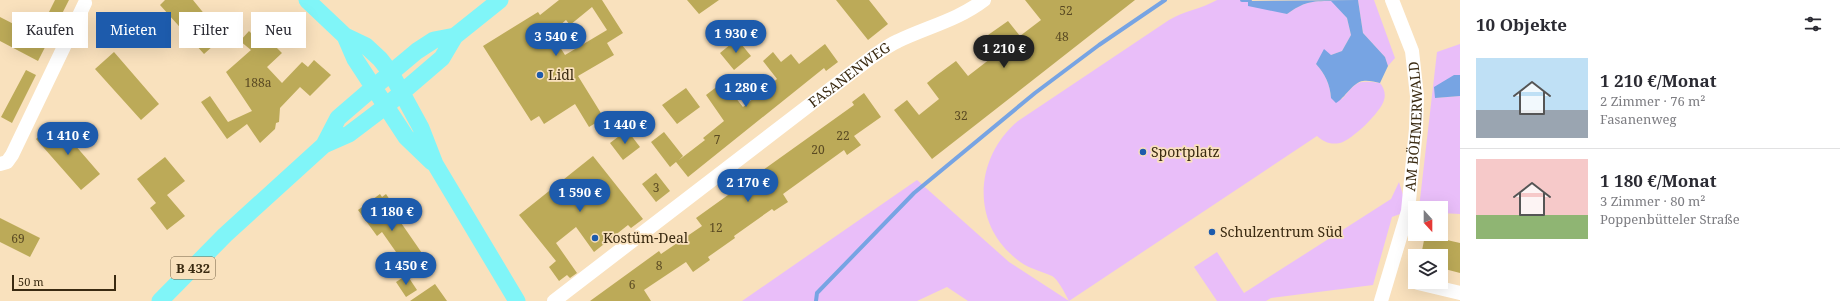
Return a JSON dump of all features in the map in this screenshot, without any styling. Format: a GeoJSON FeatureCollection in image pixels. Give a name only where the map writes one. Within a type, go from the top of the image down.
{"type":"FeatureCollection","features":[{"type":"Feature","properties":{"kind":"main road"},"geometry":{"type":"LineString","coordinates":[[306,0],[345,36],[366,46],[380,59],[391,73],[423,131],[435,164],[517,301]]}},
{"type":"Feature","properties":{"kind":"main road","name":"B 432"},"geometry":{"type":"LineString","coordinates":[[160,301],[225,235],[324,145],[349,134],[386,106],[442,58],[455,36],[500,0]]}},
{"type":"Feature","properties":{"kind":"main road"},"geometry":{"type":"LineString","coordinates":[[345,36],[355,59],[406,137],[435,164]]}},
{"type":"Feature","properties":{"kind":"main road","name":"B 432"},"geometry":{"type":"LineString","coordinates":[[324,145],[338,118],[374,86],[417,51],[434,40],[455,36]]}},
{"type":"Feature","properties":{"kind":"street","name":"FASANENWEG"},"geometry":{"type":"LineString","coordinates":[[554,301],[872,56],[898,41],[949,21],[972,9],[984,0]]}},
{"type":"Feature","properties":{"kind":"street","name":"AM BÖHMERWALD"},"geometry":{"type":"LineString","coordinates":[[1381,301],[1408,211],[1417,96],[1412,51],[1392,0]]}},
{"type":"Feature","properties":{"kind":"street"},"geometry":{"type":"LineString","coordinates":[[0,164],[7,162],[12,155],[85,3]]}},
{"type":"Feature","properties":{"kind":"street"},"geometry":{"type":"LineString","coordinates":[[1443,289],[1460,293]]}},
{"type":"Feature","properties":{"kind":"shaded area","name":"Sportplatz"},"geometry":{"type":"Polygon","coordinates":[[[1217,0],[1249,0],[1287,14],[1308,3],[1332,1],[1347,18],[1351,35],[1342,51],[1331,55],[1316,64],[1330,88],[1331,98],[1342,99],[1354,86],[1361,82],[1380,83],[1385,93],[1385,98],[1382,105],[1372,118],[1352,137],[1336,144],[1325,141],[1317,136],[1069,301],[1057,280],[1052,276],[1028,266],[1014,257],[1000,242],[990,225],[985,207],[984,188],[987,170],[993,152],[1004,135],[1018,121],[1169,20],[1217,0]]]}},
{"type":"Feature","properties":{"kind":"shaded area"},"geometry":{"type":"Polygon","coordinates":[[[1358,0],[1374,0],[1395,58],[1388,66],[1385,57],[1363,33],[1358,0]]]}},
{"type":"Feature","properties":{"kind":"shaded area"},"geometry":{"type":"Polygon","coordinates":[[[1460,44],[1460,75],[1454,75],[1435,98],[1460,96],[1460,214],[1448,213],[1448,201],[1420,201],[1437,52],[1460,44]]]}},
{"type":"Feature","properties":{"kind":"shaded area"},"geometry":{"type":"Polygon","coordinates":[[[917,180],[1009,262],[1069,301],[968,301],[947,287],[917,301],[742,301],[917,180]]]}},
{"type":"Feature","properties":{"kind":"shaded area"},"geometry":{"type":"Polygon","coordinates":[[[1399,182],[1408,211],[1392,217],[1373,285],[1271,298],[1266,301],[1217,301],[1194,267],[1217,252],[1244,293],[1391,199],[1399,182]]]}},
{"type":"Feature","properties":{"kind":"water"},"geometry":{"type":"Polygon","coordinates":[[[1358,0],[1363,33],[1385,57],[1388,66],[1380,83],[1367,81],[1359,82],[1336,103],[1331,98],[1330,88],[1324,75],[1316,64],[1324,49],[1331,55],[1342,51],[1351,35],[1347,18],[1331,1],[1308,3],[1287,14],[1248,6],[1248,1],[1358,0]]]}},
{"type":"Feature","properties":{"kind":"water"},"geometry":{"type":"Polygon","coordinates":[[[1454,75],[1460,75],[1460,96],[1435,98],[1434,87],[1454,75]]]}},
{"type":"Feature","properties":{"kind":"building"},"geometry":{"type":"Polygon","coordinates":[[[55,0],[69,0],[63,12],[49,12],[55,0]]]}},
{"type":"Feature","properties":{"kind":"building"},"geometry":{"type":"Polygon","coordinates":[[[165,0],[193,0],[203,12],[179,12],[179,26],[171,17],[171,12],[166,12],[160,5],[165,0]]]}},
{"type":"Feature","properties":{"kind":"building","name":"Lidl"},"geometry":{"type":"Polygon","coordinates":[[[559,0],[602,0],[623,33],[607,43],[614,55],[578,76],[604,118],[589,127],[575,104],[544,124],[539,116],[531,121],[483,46],[538,12],[540,15],[559,0]],[[592,7],[570,25],[566,20],[551,33],[565,55],[607,30],[592,7]]]}},
{"type":"Feature","properties":{"kind":"building"},"geometry":{"type":"Polygon","coordinates":[[[687,0],[719,0],[699,14],[687,0]]]}},
{"type":"Feature","properties":{"kind":"building"},"geometry":{"type":"Polygon","coordinates":[[[836,0],[869,0],[888,24],[868,40],[836,0]]]}},
{"type":"Feature","properties":{"kind":"building"},"geometry":{"type":"Polygon","coordinates":[[[1025,0],[1135,0],[932,159],[894,110],[907,100],[919,115],[939,99],[927,83],[937,75],[956,61],[968,76],[990,59],[977,44],[988,35],[1008,21],[1020,36],[1041,20],[1025,0]]]}},
{"type":"Feature","properties":{"kind":"building"},"geometry":{"type":"Polygon","coordinates":[[[0,17],[12,23],[12,47],[0,41],[0,17]]]}},
{"type":"Feature","properties":{"kind":"building"},"geometry":{"type":"Polygon","coordinates":[[[249,31],[251,33],[251,48],[277,48],[282,53],[267,67],[282,83],[302,62],[308,67],[314,60],[331,75],[310,96],[300,87],[280,108],[279,122],[276,123],[275,129],[260,143],[247,124],[227,139],[201,102],[210,96],[228,122],[252,111],[226,72],[251,50],[243,43],[243,38],[249,31]]]}},
{"type":"Feature","properties":{"kind":"building"},"geometry":{"type":"Polygon","coordinates":[[[737,39],[751,56],[734,70],[720,53],[737,39]]]}},
{"type":"Feature","properties":{"kind":"building"},"geometry":{"type":"Polygon","coordinates":[[[825,44],[838,62],[826,71],[824,68],[688,177],[676,162],[670,167],[651,142],[664,132],[683,156],[679,160],[705,140],[703,138],[724,121],[706,95],[723,82],[743,107],[777,79],[763,61],[773,52],[781,62],[791,54],[799,64],[825,44]]]}},
{"type":"Feature","properties":{"kind":"building"},"geometry":{"type":"Polygon","coordinates":[[[13,48],[45,48],[38,61],[13,48]]]}},
{"type":"Feature","properties":{"kind":"building"},"geometry":{"type":"Polygon","coordinates":[[[199,48],[211,48],[204,54],[199,48]]]}},
{"type":"Feature","properties":{"kind":"building"},"geometry":{"type":"Polygon","coordinates":[[[114,52],[159,104],[141,120],[95,69],[114,52]]]}},
{"type":"Feature","properties":{"kind":"building"},"geometry":{"type":"Polygon","coordinates":[[[26,70],[36,75],[12,123],[1,117],[26,70]]]}},
{"type":"Feature","properties":{"kind":"building"},"geometry":{"type":"Polygon","coordinates":[[[686,88],[700,107],[677,124],[662,105],[686,88]]]}},
{"type":"Feature","properties":{"kind":"building"},"geometry":{"type":"Polygon","coordinates":[[[864,93],[881,117],[854,136],[861,145],[847,155],[844,150],[783,194],[788,202],[774,211],[772,209],[734,236],[735,238],[708,257],[710,260],[693,272],[686,262],[644,290],[651,301],[590,301],[659,251],[661,254],[702,226],[696,218],[854,105],[852,102],[864,93]]]}},
{"type":"Feature","properties":{"kind":"building"},"geometry":{"type":"Polygon","coordinates":[[[55,122],[100,174],[81,190],[36,139],[55,122]]]}},
{"type":"Feature","properties":{"kind":"building"},"geometry":{"type":"Polygon","coordinates":[[[627,130],[640,147],[623,160],[610,143],[627,130]]]}},
{"type":"Feature","properties":{"kind":"building"},"geometry":{"type":"Polygon","coordinates":[[[593,156],[643,219],[631,228],[628,225],[594,252],[576,227],[556,243],[577,273],[570,278],[567,275],[559,281],[549,267],[556,261],[519,215],[593,156]]]}},
{"type":"Feature","properties":{"kind":"building"},"geometry":{"type":"Polygon","coordinates":[[[165,157],[185,181],[167,195],[185,216],[167,230],[150,208],[156,203],[137,179],[165,157]]]}},
{"type":"Feature","properties":{"kind":"building"},"geometry":{"type":"Polygon","coordinates":[[[656,173],[670,191],[656,202],[642,184],[656,173]]]}},
{"type":"Feature","properties":{"kind":"building"},"geometry":{"type":"Polygon","coordinates":[[[380,194],[382,197],[386,194],[400,215],[397,217],[424,256],[398,275],[386,258],[396,252],[382,232],[377,236],[358,210],[380,194]]]}},
{"type":"Feature","properties":{"kind":"building"},"geometry":{"type":"Polygon","coordinates":[[[0,218],[40,238],[30,257],[0,242],[0,218]]]}},
{"type":"Feature","properties":{"kind":"building"},"geometry":{"type":"Polygon","coordinates":[[[1448,240],[1460,243],[1460,273],[1448,270],[1448,249],[1422,249],[1424,241],[1448,240]]]}},
{"type":"Feature","properties":{"kind":"building"},"geometry":{"type":"Polygon","coordinates":[[[407,275],[417,290],[406,297],[396,282],[407,275]]]}},
{"type":"Feature","properties":{"kind":"building"},"geometry":{"type":"Polygon","coordinates":[[[435,284],[447,301],[410,301],[435,284]]]}},
{"type":"Feature","properties":{"kind":"waterway"},"geometry":{"type":"LineString","coordinates":[[816,301],[817,293],[914,193],[1035,93],[1099,45],[1165,0]]}},
{"type":"Feature","properties":{"kind":"waterway"},"geometry":{"type":"LineString","coordinates":[[1242,0],[1250,0]]}},
{"type":"Feature","properties":{"kind":"place","name":"Lidl"},"geometry":{"type":"Point","coordinates":[540,75]}},
{"type":"Feature","properties":{"kind":"place","name":"Sportplatz"},"geometry":{"type":"Point","coordinates":[1143,152]}},
{"type":"Feature","properties":{"kind":"place","name":"Schulzentrum Süd"},"geometry":{"type":"Point","coordinates":[1212,232]}},
{"type":"Feature","properties":{"kind":"place","name":"Kostüm-Deal"},"geometry":{"type":"Point","coordinates":[595,238]}}]}
